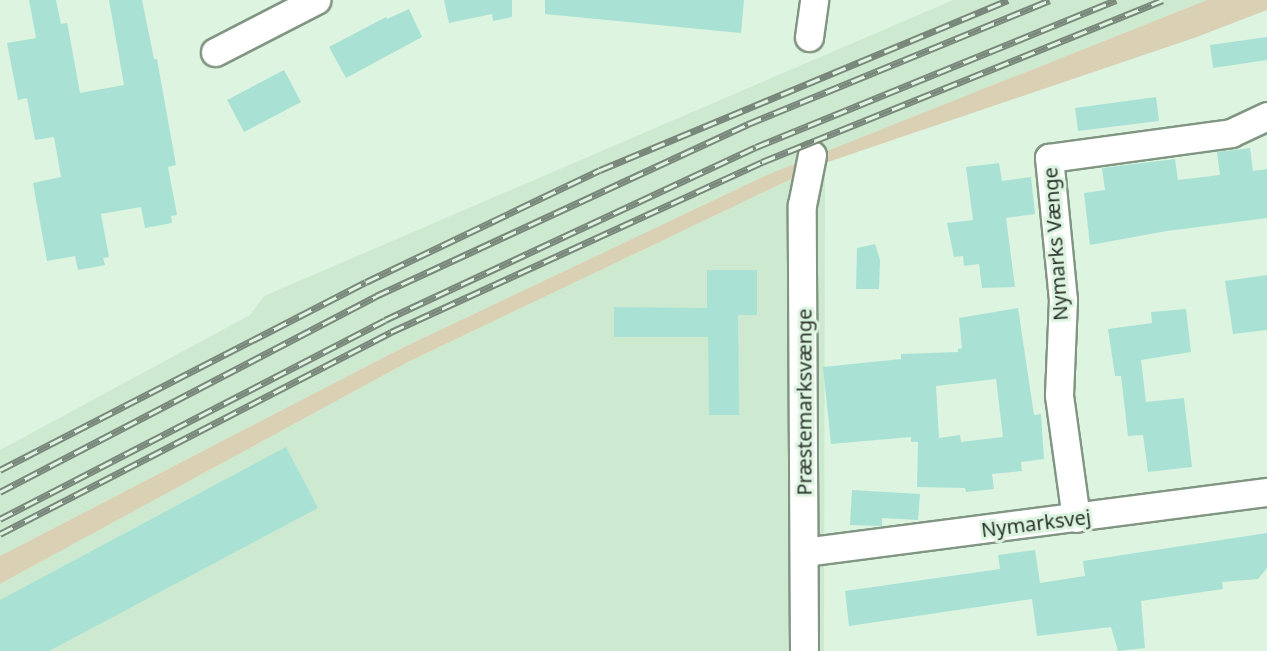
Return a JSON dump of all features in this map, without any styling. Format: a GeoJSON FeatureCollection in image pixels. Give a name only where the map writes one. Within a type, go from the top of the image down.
{"type":"FeatureCollection","features":[{"type":"Feature","properties":{"kind":"street"},"geometry":{"type":"LineString","coordinates":[[215,52],[316,0]]}},
{"type":"Feature","properties":{"kind":"street"},"geometry":{"type":"LineString","coordinates":[[809,37],[814,0]]}},
{"type":"Feature","properties":{"kind":"street","name":"Nymarks Vænge"},"geometry":{"type":"LineString","coordinates":[[1076,518],[1059,395],[1063,300],[1049,158],[1231,133],[1267,117]]}},
{"type":"Feature","properties":{"kind":"street","name":"Præstemarksvænge"},"geometry":{"type":"LineString","coordinates":[[804,651],[802,205],[812,155]]}},
{"type":"Feature","properties":{"kind":"street","name":"Nymarksvej"},"geometry":{"type":"LineString","coordinates":[[804,552],[1267,492]]}},
{"type":"Feature","properties":{"kind":"shaded area"},"geometry":{"type":"Polygon","coordinates":[[[953,0],[1207,0],[769,174],[400,349],[0,556],[0,450],[250,315],[264,296],[953,0]]]}},
{"type":"Feature","properties":{"kind":"shaded area"},"geometry":{"type":"Polygon","coordinates":[[[1207,0],[1267,0],[1267,10],[1194,38],[825,163],[406,363],[0,584],[0,556],[400,349],[769,174],[1207,0]]]}},
{"type":"Feature","properties":{"kind":"shaded area"},"geometry":{"type":"Polygon","coordinates":[[[825,163],[824,651],[0,651],[0,584],[406,363],[825,163]]]}},
{"type":"Feature","properties":{"kind":"building"},"geometry":{"type":"Polygon","coordinates":[[[29,0],[56,0],[61,24],[67,23],[80,93],[124,85],[109,0],[142,0],[154,59],[157,59],[176,165],[168,167],[177,215],[171,216],[172,223],[145,228],[141,207],[101,214],[109,257],[103,258],[105,265],[78,270],[75,256],[47,261],[33,183],[61,177],[54,137],[35,140],[27,98],[18,100],[7,43],[36,38],[29,0]]]}},
{"type":"Feature","properties":{"kind":"building"},"geometry":{"type":"Polygon","coordinates":[[[444,0],[512,0],[512,17],[493,21],[492,14],[449,23],[444,0]]]}},
{"type":"Feature","properties":{"kind":"building"},"geometry":{"type":"Polygon","coordinates":[[[545,0],[744,0],[741,33],[545,14],[545,0]]]}},
{"type":"Feature","properties":{"kind":"building"},"geometry":{"type":"Polygon","coordinates":[[[409,9],[422,37],[346,78],[329,47],[386,17],[387,19],[409,9]]]}},
{"type":"Feature","properties":{"kind":"building"},"geometry":{"type":"Polygon","coordinates":[[[1267,37],[1267,60],[1213,68],[1210,45],[1267,37]]]}},
{"type":"Feature","properties":{"kind":"building"},"geometry":{"type":"Polygon","coordinates":[[[284,70],[301,102],[244,132],[227,100],[284,70]]]}},
{"type":"Feature","properties":{"kind":"building"},"geometry":{"type":"Polygon","coordinates":[[[1156,97],[1159,121],[1078,131],[1075,108],[1156,97]]]}},
{"type":"Feature","properties":{"kind":"building"},"geometry":{"type":"Polygon","coordinates":[[[1250,148],[1253,171],[1267,169],[1267,218],[1167,231],[1090,245],[1084,193],[1105,190],[1102,168],[1175,159],[1178,180],[1220,175],[1217,152],[1250,148]]]}},
{"type":"Feature","properties":{"kind":"building"},"geometry":{"type":"Polygon","coordinates":[[[999,163],[1002,181],[1031,177],[1035,214],[1006,218],[1015,287],[982,288],[979,264],[964,266],[963,256],[954,257],[947,223],[973,220],[966,167],[999,163]]]}},
{"type":"Feature","properties":{"kind":"building"},"geometry":{"type":"Polygon","coordinates":[[[875,244],[880,260],[879,289],[856,289],[857,248],[875,244]]]}},
{"type":"Feature","properties":{"kind":"building"},"geometry":{"type":"Polygon","coordinates":[[[707,270],[757,270],[757,315],[738,315],[739,415],[709,415],[708,337],[614,337],[614,307],[707,308],[707,270]]]}},
{"type":"Feature","properties":{"kind":"building"},"geometry":{"type":"Polygon","coordinates":[[[1267,275],[1267,330],[1233,334],[1225,281],[1267,275]]]}},
{"type":"Feature","properties":{"kind":"building"},"geometry":{"type":"Polygon","coordinates":[[[1018,308],[1034,415],[1041,414],[1044,459],[1021,462],[1022,471],[992,474],[994,489],[966,492],[965,488],[917,487],[918,442],[911,442],[911,437],[831,444],[823,367],[901,359],[901,354],[958,352],[958,349],[962,348],[959,318],[1018,308]],[[996,379],[936,386],[939,438],[960,435],[961,442],[1003,437],[996,379]]]}},
{"type":"Feature","properties":{"kind":"building"},"geometry":{"type":"Polygon","coordinates":[[[1186,309],[1191,352],[1141,360],[1146,402],[1184,398],[1192,467],[1148,472],[1143,435],[1128,436],[1121,376],[1115,376],[1108,329],[1152,323],[1151,312],[1186,309]]]}},
{"type":"Feature","properties":{"kind":"building"},"geometry":{"type":"Polygon","coordinates":[[[286,447],[318,508],[49,651],[0,651],[0,600],[286,447]]]}},
{"type":"Feature","properties":{"kind":"building"},"geometry":{"type":"Polygon","coordinates":[[[852,490],[920,494],[918,520],[882,518],[882,526],[850,525],[852,490]]]}},
{"type":"Feature","properties":{"kind":"building"},"geometry":{"type":"Polygon","coordinates":[[[1267,533],[1267,568],[1258,579],[1222,582],[1223,589],[1141,601],[1145,648],[1118,651],[1111,627],[1037,636],[1032,599],[849,626],[845,591],[1000,569],[998,555],[1035,550],[1040,583],[1085,576],[1083,561],[1267,533]]]}},
{"type":"Feature","properties":{"kind":"railway"},"geometry":{"type":"LineString","coordinates":[[0,470],[366,282],[600,170],[1008,0]]}},
{"type":"Feature","properties":{"kind":"railway"},"geometry":{"type":"LineString","coordinates":[[0,492],[376,296],[748,124],[1050,0]]}},
{"type":"Feature","properties":{"kind":"railway"},"geometry":{"type":"LineString","coordinates":[[0,519],[385,320],[756,147],[1116,0]]}},
{"type":"Feature","properties":{"kind":"railway"},"geometry":{"type":"LineString","coordinates":[[0,534],[391,332],[762,162],[1163,0]]}}]}
